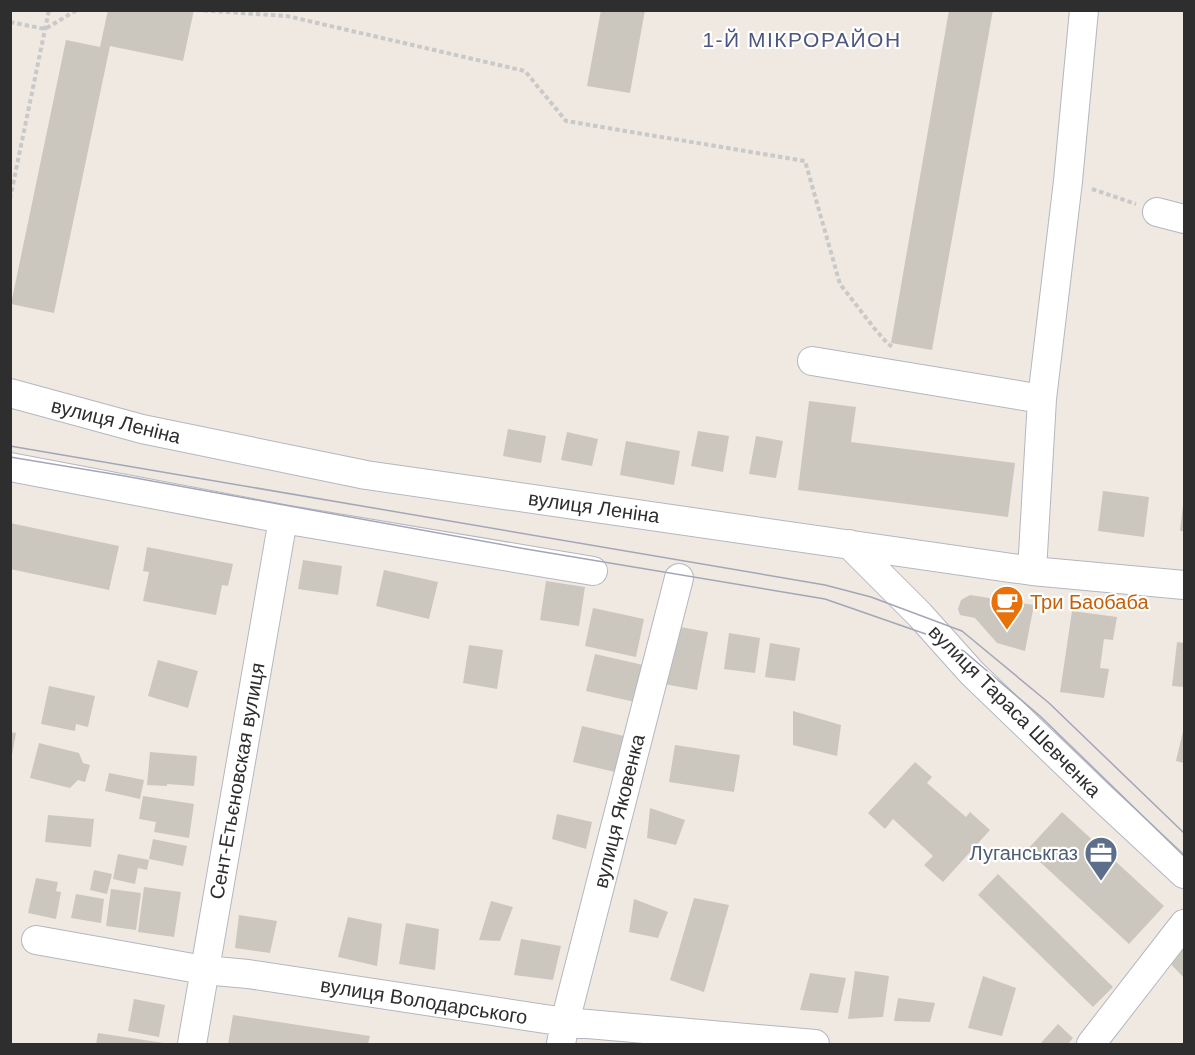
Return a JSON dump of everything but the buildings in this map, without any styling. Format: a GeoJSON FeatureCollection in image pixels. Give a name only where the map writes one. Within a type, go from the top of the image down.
{"type":"FeatureCollection","features":[{"type":"Feature","properties":{"kind":"street"},"geometry":{"type":"LineString","coordinates":[[1032,571],[1042,399],[1068,181],[1083,10]]}},
{"type":"Feature","properties":{"kind":"street"},"geometry":{"type":"LineString","coordinates":[[1157,212],[1185,219]]}},
{"type":"Feature","properties":{"kind":"street"},"geometry":{"type":"LineString","coordinates":[[812,361],[1042,399]]}},
{"type":"Feature","properties":{"kind":"street","name":"вулиця Леніна"},"geometry":{"type":"LineString","coordinates":[[10,393],[142,429],[366,475],[1032,571],[1185,585]]}},
{"type":"Feature","properties":{"kind":"street"},"geometry":{"type":"LineString","coordinates":[[10,467],[283,519],[593,571]]}},
{"type":"Feature","properties":{"kind":"street","name":"Сент-Етьєновская вулиця"},"geometry":{"type":"LineString","coordinates":[[192,1044],[283,519]]}},
{"type":"Feature","properties":{"kind":"street","name":"вулиця Тараса Шевченка"},"geometry":{"type":"LineString","coordinates":[[849,544],[920,615],[972,673],[1185,874]]}},
{"type":"Feature","properties":{"kind":"street","name":"вулиця Яковенка"},"geometry":{"type":"LineString","coordinates":[[563,1033],[679,578]]}},
{"type":"Feature","properties":{"kind":"street"},"geometry":{"type":"LineString","coordinates":[[1091,1044],[1185,924]]}},
{"type":"Feature","properties":{"kind":"street","name":"вулиця Володарського"},"geometry":{"type":"LineString","coordinates":[[36,940],[204,970],[260,976],[563,1033],[815,1044]]}},
{"type":"Feature","properties":{"kind":"path"},"geometry":{"type":"LineString","coordinates":[[10,199],[49,10]]}},
{"type":"Feature","properties":{"kind":"path"},"geometry":{"type":"LineString","coordinates":[[10,22],[45,29],[77,10]]}},
{"type":"Feature","properties":{"kind":"path"},"geometry":{"type":"LineString","coordinates":[[196,10],[287,15],[525,71],[567,121],[805,161],[840,284],[874,328],[888,344],[896,349]]}},
{"type":"Feature","properties":{"kind":"path"},"geometry":{"type":"LineString","coordinates":[[1068,181],[1157,212]]}},
{"type":"Feature","properties":{"kind":"tram line"},"geometry":{"type":"LineString","coordinates":[[10,446],[825,585],[871,597],[962,631],[1049,703],[1184,833]]}},
{"type":"Feature","properties":{"kind":"tram line"},"geometry":{"type":"LineString","coordinates":[[10,457],[526,549],[825,599],[943,640],[965,652],[1040,716],[1184,856]]}},
{"type":"Feature","properties":{"kind":"place","name":"Три Баобаба"},"geometry":{"type":"Point","coordinates":[1007,631]}},
{"type":"Feature","properties":{"kind":"place","name":"Луганськгаз"},"geometry":{"type":"Point","coordinates":[1101,882]}},
{"type":"Feature","properties":{"kind":"district","name":"1-Й МІКРОРАЙОН"},"geometry":{"type":"Point","coordinates":[802,40]}}]}
